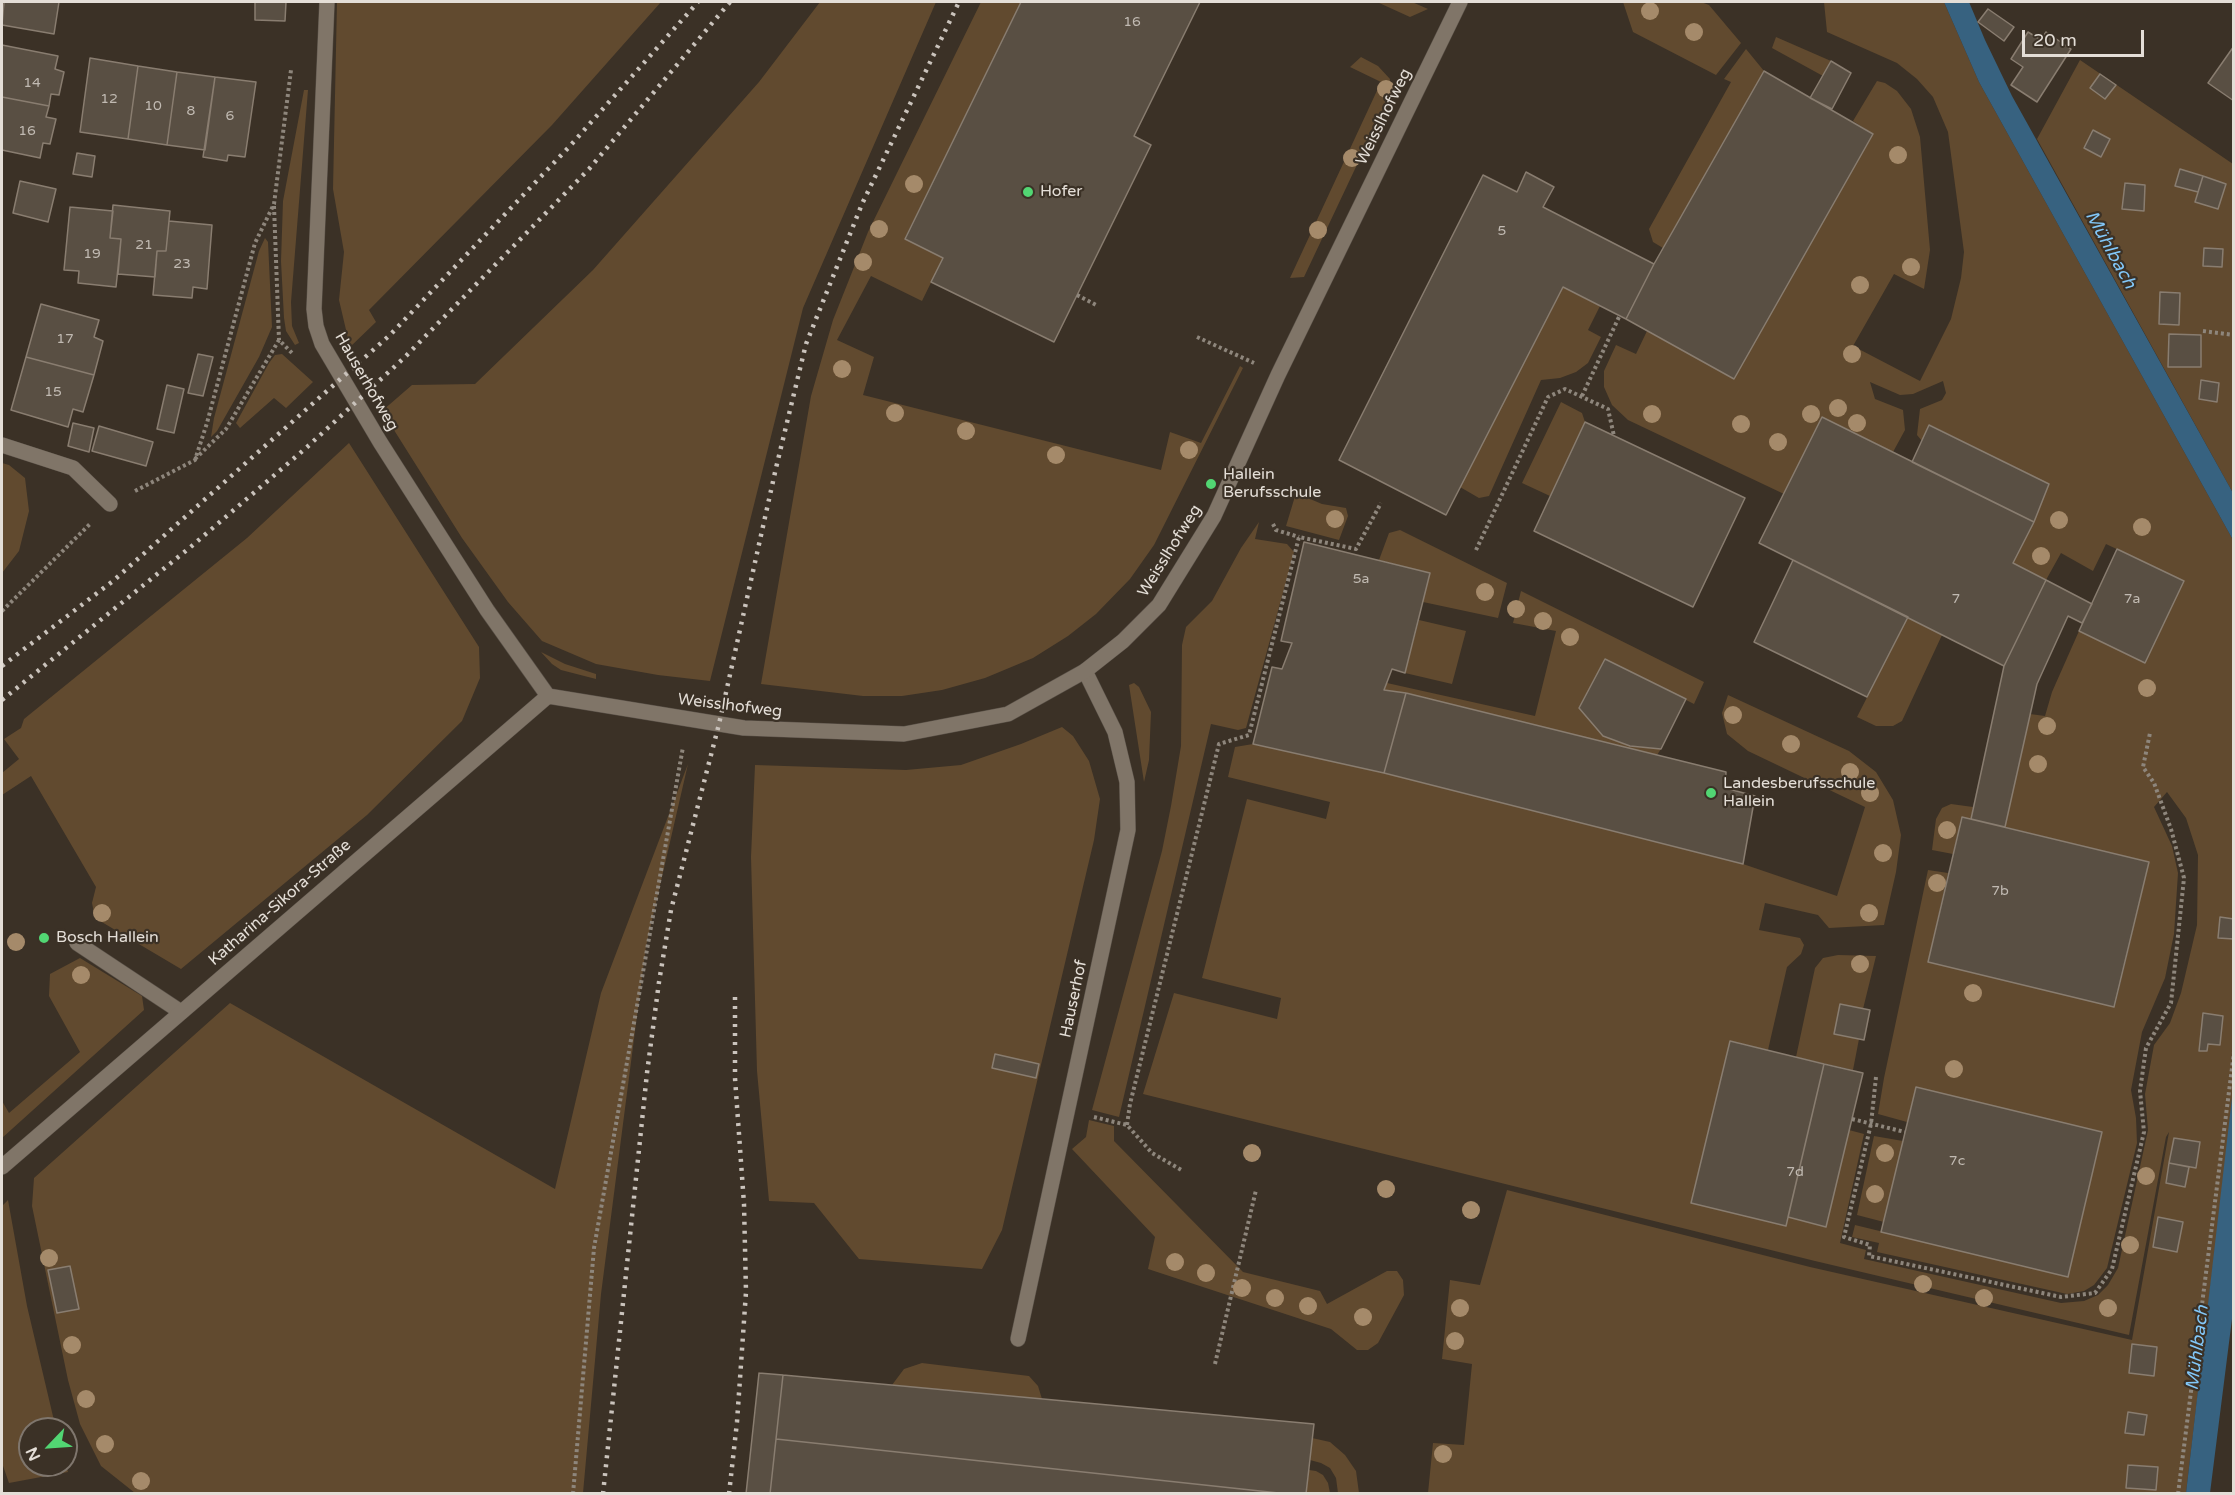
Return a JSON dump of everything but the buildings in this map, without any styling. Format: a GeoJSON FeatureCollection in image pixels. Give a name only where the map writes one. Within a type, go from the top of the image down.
{"type":"FeatureCollection","features":[{"type":"Feature","properties":{"kind":"street","name":"Hauserhofweg"},"geometry":{"type":"LineString","coordinates":[[327,2],[314,309],[316,326],[322,344],[386,451],[487,610],[548,696]]}},
{"type":"Feature","properties":{"kind":"street","name":"Weisslhofweg"},"geometry":{"type":"LineString","coordinates":[[548,696],[744,728],[904,734],[1008,714],[1085,671],[1123,641],[1159,605],[1214,516],[1278,375],[1460,2]]}},
{"type":"Feature","properties":{"kind":"street"},"geometry":{"type":"LineString","coordinates":[[2,445],[73,468],[110,504]]}},
{"type":"Feature","properties":{"kind":"street","name":"Hauserhof"},"geometry":{"type":"LineString","coordinates":[[1018,1339],[1128,830],[1127,782],[1115,732],[1085,671]]}},
{"type":"Feature","properties":{"kind":"street","name":"Katharina-Sikora-Straße"},"geometry":{"type":"LineString","coordinates":[[2,1167],[548,696]]}},
{"type":"Feature","properties":{"kind":"street"},"geometry":{"type":"LineString","coordinates":[[77,943],[182,1012]]}},
{"type":"Feature","properties":{"kind":"path"},"geometry":{"type":"LineString","coordinates":[[2,611],[110,504],[195,460],[226,429],[279,340],[274,204],[291,70]]}},
{"type":"Feature","properties":{"kind":"path"},"geometry":{"type":"LineString","coordinates":[[195,460],[255,243],[274,204]]}},
{"type":"Feature","properties":{"kind":"path"},"geometry":{"type":"LineString","coordinates":[[1077,295],[1098,306]]}},
{"type":"Feature","properties":{"kind":"path"},"geometry":{"type":"LineString","coordinates":[[1582,396],[1619,316]]}},
{"type":"Feature","properties":{"kind":"path"},"geometry":{"type":"LineString","coordinates":[[2203,331],[2234,335]]}},
{"type":"Feature","properties":{"kind":"path"},"geometry":{"type":"LineString","coordinates":[[1197,337],[1252,363]]}},
{"type":"Feature","properties":{"kind":"path"},"geometry":{"type":"LineString","coordinates":[[279,340],[296,357]]}},
{"type":"Feature","properties":{"kind":"path"},"geometry":{"type":"LineString","coordinates":[[1476,550],[1548,397],[1565,389],[1608,409],[1614,435]]}},
{"type":"Feature","properties":{"kind":"path"},"geometry":{"type":"LineString","coordinates":[[1273,524],[1276,530],[1299,537],[1356,549],[1381,503]]}},
{"type":"Feature","properties":{"kind":"path"},"geometry":{"type":"LineString","coordinates":[[1127,1125],[1130,1104],[1219,744],[1249,735],[1299,537]]}},
{"type":"Feature","properties":{"kind":"path"},"geometry":{"type":"LineString","coordinates":[[573,1494],[594,1248],[687,720]]}},
{"type":"Feature","properties":{"kind":"path"},"geometry":{"type":"LineString","coordinates":[[1876,1077],[1871,1124],[1844,1238],[1870,1245],[1869,1256],[2061,1297],[2095,1293],[2112,1269],[2144,1132],[2140,1090],[2146,1048],[2170,1003],[2184,878],[2154,783],[2143,767],[2150,733]]}},
{"type":"Feature","properties":{"kind":"path"},"geometry":{"type":"LineString","coordinates":[[2178,1494],[2234,1052]]}},
{"type":"Feature","properties":{"kind":"path"},"geometry":{"type":"LineString","coordinates":[[1068,1111],[1127,1125],[1152,1153],[1182,1171]]}},
{"type":"Feature","properties":{"kind":"path"},"geometry":{"type":"LineString","coordinates":[[1852,1119],[1905,1132]]}},
{"type":"Feature","properties":{"kind":"path"},"geometry":{"type":"LineString","coordinates":[[1215,1364],[1256,1190]]}},
{"type":"Feature","properties":{"kind":"shaded area"},"geometry":{"type":"Polygon","coordinates":[[[337,2],[661,2],[552,125],[369,310],[376,322],[350,347],[339,300],[344,252],[333,189],[337,2]]]}},
{"type":"Feature","properties":{"kind":"shaded area"},"geometry":{"type":"Polygon","coordinates":[[[820,2],[936,2],[803,308],[710,681],[596,664],[542,641],[508,602],[462,538],[382,411],[412,385],[475,384],[593,270],[759,82],[820,2]]]}},
{"type":"Feature","properties":{"kind":"shaded area"},"geometry":{"type":"Polygon","coordinates":[[[981,2],[1021,2],[905,238],[943,258],[922,301],[871,276],[837,340],[874,357],[863,395],[1161,470],[1170,432],[1201,443],[1240,366],[1243,368],[1154,545],[1130,579],[1096,614],[1068,636],[1033,658],[985,678],[942,690],[902,696],[863,696],[761,684],[811,396],[833,320],[868,232],[981,2]]]}},
{"type":"Feature","properties":{"kind":"shaded area"},"geometry":{"type":"Polygon","coordinates":[[[1377,2],[1412,2],[1428,9],[1410,17],[1377,2]]]}},
{"type":"Feature","properties":{"kind":"shaded area"},"geometry":{"type":"Polygon","coordinates":[[[1623,2],[1701,2],[1709,5],[1741,43],[1716,75],[1633,32],[1623,2]]]}},
{"type":"Feature","properties":{"kind":"shaded area"},"geometry":{"type":"Polygon","coordinates":[[[1824,2],[1944,2],[1979,82],[2233,540],[2234,1089],[2186,1493],[1428,1493],[1433,1443],[1464,1445],[1472,1364],[1442,1359],[1450,1280],[1480,1285],[1507,1190],[1810,1267],[2132,1340],[2169,1132],[2166,1137],[2129,1335],[1815,1261],[1143,1094],[1174,993],[1277,1019],[1281,998],[1202,978],[1247,799],[1326,819],[1330,802],[1228,777],[1235,747],[1253,744],[1384,773],[1743,864],[1837,896],[1865,807],[1748,751],[1727,734],[1722,713],[1728,695],[1849,751],[1876,772],[1893,800],[1901,835],[1896,872],[1884,925],[1829,928],[1818,915],[1765,903],[1759,930],[1800,938],[1804,945],[1801,954],[1787,967],[1768,1050],[1730,1041],[1691,1203],[1786,1226],[1788,1217],[1826,1227],[1849,1130],[1864,1134],[1840,1243],[1866,1250],[1864,1259],[2061,1303],[2084,1301],[2098,1295],[2108,1285],[2118,1268],[2148,1130],[2145,1094],[2154,1045],[2170,1023],[2181,993],[2197,925],[2198,855],[2186,818],[2167,792],[2154,807],[2172,846],[2178,873],[2174,934],[2165,978],[2142,1032],[2131,1090],[2136,1118],[2137,1143],[2107,1268],[2094,1285],[2084,1291],[2067,1294],[1877,1252],[1879,1243],[1852,1237],[1855,1225],[2068,1277],[2102,1132],[1916,1087],[1907,1122],[1878,1114],[1884,1078],[1928,870],[1948,873],[1928,962],[2115,1006],[2149,862],[2005,827],[2030,714],[2045,716],[2052,692],[2079,631],[2145,662],[2184,581],[2106,544],[2093,571],[2061,553],[2046,580],[2013,563],[2049,484],[1930,425],[1922,441],[1917,435],[1920,409],[1942,400],[1946,393],[1943,381],[1913,394],[1900,395],[1870,382],[1875,399],[1903,410],[1905,430],[1893,452],[1822,417],[1784,494],[1628,420],[1612,405],[1604,387],[1604,371],[1616,345],[1636,354],[1647,331],[1734,378],[1873,134],[1853,121],[1877,81],[1897,91],[1911,109],[1920,137],[1930,250],[1924,289],[1894,274],[1853,346],[1920,381],[1951,319],[1961,278],[1964,252],[1948,132],[1933,97],[1917,79],[1897,63],[1827,32],[1824,2]]]}},
{"type":"Feature","properties":{"kind":"shaded area"},"geometry":{"type":"Polygon","coordinates":[[[1776,37],[1831,61],[1823,76],[1772,48],[1776,37]]]}},
{"type":"Feature","properties":{"kind":"shaded area"},"geometry":{"type":"Polygon","coordinates":[[[1746,49],[1764,71],[1663,248],[1653,242],[1649,229],[1731,82],[1724,79],[1746,49]]]}},
{"type":"Feature","properties":{"kind":"shaded area"},"geometry":{"type":"Polygon","coordinates":[[[1361,57],[1378,66],[1390,79],[1388,99],[1304,277],[1290,278],[1381,82],[1350,67],[1361,57]]]}},
{"type":"Feature","properties":{"kind":"shaded area"},"geometry":{"type":"Polygon","coordinates":[[[2080,60],[2233,164],[2233,493],[2037,139],[2080,60]]]}},
{"type":"Feature","properties":{"kind":"shaded area"},"geometry":{"type":"Polygon","coordinates":[[[304,90],[308,90],[291,302],[292,326],[299,343],[295,345],[286,331],[284,318],[281,261],[283,201],[304,90]]]}},
{"type":"Feature","properties":{"kind":"shaded area"},"geometry":{"type":"Polygon","coordinates":[[[265,238],[268,242],[272,327],[259,357],[217,431],[211,437],[214,418],[259,251],[265,238]]]}},
{"type":"Feature","properties":{"kind":"shaded area"},"geometry":{"type":"Polygon","coordinates":[[[1563,287],[1600,306],[1588,330],[1601,337],[1588,363],[1576,372],[1560,378],[1541,380],[1489,496],[1479,498],[1460,487],[1563,287]]]}},
{"type":"Feature","properties":{"kind":"shaded area"},"geometry":{"type":"Polygon","coordinates":[[[282,354],[313,382],[286,408],[274,398],[240,428],[236,423],[269,363],[275,355],[282,354]]]}},
{"type":"Feature","properties":{"kind":"shaded area"},"geometry":{"type":"Polygon","coordinates":[[[1561,402],[1582,413],[1585,422],[1550,496],[1522,483],[1561,402]]]}},
{"type":"Feature","properties":{"kind":"shaded area"},"geometry":{"type":"Polygon","coordinates":[[[349,443],[479,647],[480,678],[462,721],[367,815],[181,969],[95,918],[92,903],[96,887],[31,776],[2,795],[2,773],[19,759],[4,739],[21,728],[24,719],[247,538],[349,443]]]}},
{"type":"Feature","properties":{"kind":"shaded area"},"geometry":{"type":"Polygon","coordinates":[[[2,463],[9,465],[25,478],[29,511],[19,551],[2,573],[2,463]]]}},
{"type":"Feature","properties":{"kind":"shaded area"},"geometry":{"type":"Polygon","coordinates":[[[1296,493],[1322,504],[1346,508],[1348,516],[1339,540],[1286,526],[1296,493]]]}},
{"type":"Feature","properties":{"kind":"shaded area"},"geometry":{"type":"Polygon","coordinates":[[[1259,522],[1255,539],[1287,544],[1294,552],[1246,728],[1238,730],[1211,724],[1119,1117],[1092,1110],[1162,851],[1171,806],[1181,746],[1182,645],[1186,627],[1212,601],[1241,548],[1259,522]]]}},
{"type":"Feature","properties":{"kind":"shaded area"},"geometry":{"type":"Polygon","coordinates":[[[1400,530],[1507,583],[1498,618],[1423,602],[1429,573],[1379,560],[1389,533],[1400,530]]]}},
{"type":"Feature","properties":{"kind":"shaded area"},"geometry":{"type":"Polygon","coordinates":[[[1521,591],[1704,682],[1694,704],[1605,659],[1579,708],[1603,736],[1630,746],[1661,749],[1657,755],[1406,693],[1384,690],[1387,683],[1535,716],[1556,631],[1513,623],[1521,591]]]}},
{"type":"Feature","properties":{"kind":"shaded area"},"geometry":{"type":"Polygon","coordinates":[[[1908,617],[1942,635],[1902,721],[1893,726],[1876,726],[1857,717],[1908,617]]]}},
{"type":"Feature","properties":{"kind":"shaded area"},"geometry":{"type":"Polygon","coordinates":[[[1419,620],[1466,631],[1452,684],[1405,673],[1419,620]]]}},
{"type":"Feature","properties":{"kind":"shaded area"},"geometry":{"type":"Polygon","coordinates":[[[541,652],[565,664],[596,674],[596,679],[561,670],[541,652]]]}},
{"type":"Feature","properties":{"kind":"shaded area"},"geometry":{"type":"Polygon","coordinates":[[[1134,683],[1139,687],[1151,712],[1149,760],[1144,782],[1129,685],[1134,683]]]}},
{"type":"Feature","properties":{"kind":"shaded area"},"geometry":{"type":"Polygon","coordinates":[[[1062,727],[1073,736],[1089,761],[1100,799],[1094,840],[1002,1230],[982,1269],[859,1259],[814,1203],[769,1201],[757,1071],[751,857],[755,765],[906,770],[961,765],[1062,727]]]}},
{"type":"Feature","properties":{"kind":"shaded area"},"geometry":{"type":"Polygon","coordinates":[[[688,764],[646,946],[601,1294],[583,1493],[135,1493],[101,1466],[80,1424],[68,1380],[32,1206],[34,1178],[230,1003],[555,1189],[601,993],[688,764]]]}},
{"type":"Feature","properties":{"kind":"shaded area"},"geometry":{"type":"Polygon","coordinates":[[[1951,804],[1973,807],[1971,819],[1961,818],[1953,854],[1932,850],[1936,819],[1942,808],[1951,804]]]}},
{"type":"Feature","properties":{"kind":"shaded area"},"geometry":{"type":"Polygon","coordinates":[[[1838,955],[1876,956],[1863,1009],[1840,1005],[1835,1034],[1859,1039],[1853,1070],[1796,1057],[1815,968],[1823,958],[1838,955]]]}},
{"type":"Feature","properties":{"kind":"shaded area"},"geometry":{"type":"Polygon","coordinates":[[[80,958],[142,996],[144,1010],[2,1138],[2,1101],[9,1113],[80,1052],[49,996],[50,974],[80,958]]]}},
{"type":"Feature","properties":{"kind":"shaded area"},"geometry":{"type":"Polygon","coordinates":[[[1089,1120],[1114,1126],[1114,1141],[1243,1272],[1320,1291],[1327,1304],[1387,1271],[1397,1271],[1403,1280],[1404,1295],[1378,1343],[1368,1350],[1357,1350],[1331,1329],[1148,1269],[1155,1237],[1072,1149],[1086,1137],[1089,1120]]]}},
{"type":"Feature","properties":{"kind":"shaded area"},"geometry":{"type":"Polygon","coordinates":[[[1874,1136],[1903,1141],[1884,1222],[1857,1215],[1874,1136]]]}},
{"type":"Feature","properties":{"kind":"shaded area"},"geometry":{"type":"Polygon","coordinates":[[[8,1200],[27,1306],[53,1417],[18,1417],[18,1477],[41,1477],[9,1483],[2,1463],[2,1206],[8,1200]]]}},
{"type":"Feature","properties":{"kind":"shaded area"},"geometry":{"type":"Polygon","coordinates":[[[922,1363],[1029,1376],[1038,1386],[1042,1399],[892,1385],[904,1369],[922,1363]]]}},
{"type":"Feature","properties":{"kind":"shaded area"},"geometry":{"type":"Polygon","coordinates":[[[1312,1438],[1330,1442],[1345,1455],[1356,1471],[1359,1493],[1338,1493],[1336,1478],[1330,1468],[1310,1460],[1312,1438]]]}},
{"type":"Feature","properties":{"kind":"shaded area"},"geometry":{"type":"Polygon","coordinates":[[[1309,1470],[1323,1475],[1330,1493],[1306,1494],[1309,1470]]]}},
{"type":"Feature","properties":{"kind":"water"},"geometry":{"type":"Polygon","coordinates":[[[1944,2],[1969,2],[2012,96],[2233,493],[2233,540],[1979,82],[1944,2]]]}},
{"type":"Feature","properties":{"kind":"water"},"geometry":{"type":"Polygon","coordinates":[[[2233,1089],[2233,1311],[2210,1493],[2186,1493],[2233,1089]]]}},
{"type":"Feature","properties":{"kind":"railway"},"geometry":{"type":"LineString","coordinates":[[2,666],[113,581],[390,335],[569,147],[698,2]]}},
{"type":"Feature","properties":{"kind":"railway"},"geometry":{"type":"LineString","coordinates":[[2,700],[193,545],[306,448],[405,357],[589,169],[730,2]]}},
{"type":"Feature","properties":{"kind":"railway"},"geometry":{"type":"LineString","coordinates":[[603,1494],[647,1073],[671,910],[719,724],[776,468],[806,344],[862,204],[959,2]]}},
{"type":"Feature","properties":{"kind":"railway"},"geometry":{"type":"LineString","coordinates":[[729,1494],[737,1422],[746,1292],[744,1204],[735,1078],[735,991]]}},
{"type":"Feature","properties":{"kind":"place","name":"Hofer"},"geometry":{"type":"Point","coordinates":[1028,192]}},
{"type":"Feature","properties":{"kind":"place","name":"Hallein Berufsschule"},"geometry":{"type":"Point","coordinates":[1211,484]}},
{"type":"Feature","properties":{"kind":"place","name":"Landesberufsschule Hallein"},"geometry":{"type":"Point","coordinates":[1711,793]}},
{"type":"Feature","properties":{"kind":"place","name":"Bosch Hallein"},"geometry":{"type":"Point","coordinates":[44,938]}},
{"type":"Feature","properties":{"kind":"water label","name":"Mühlbach"},"geometry":{"type":"Point","coordinates":[2110,250]}},
{"type":"Feature","properties":{"kind":"water label","name":"Mühlbach"},"geometry":{"type":"Point","coordinates":[2198,1348]}}]}
